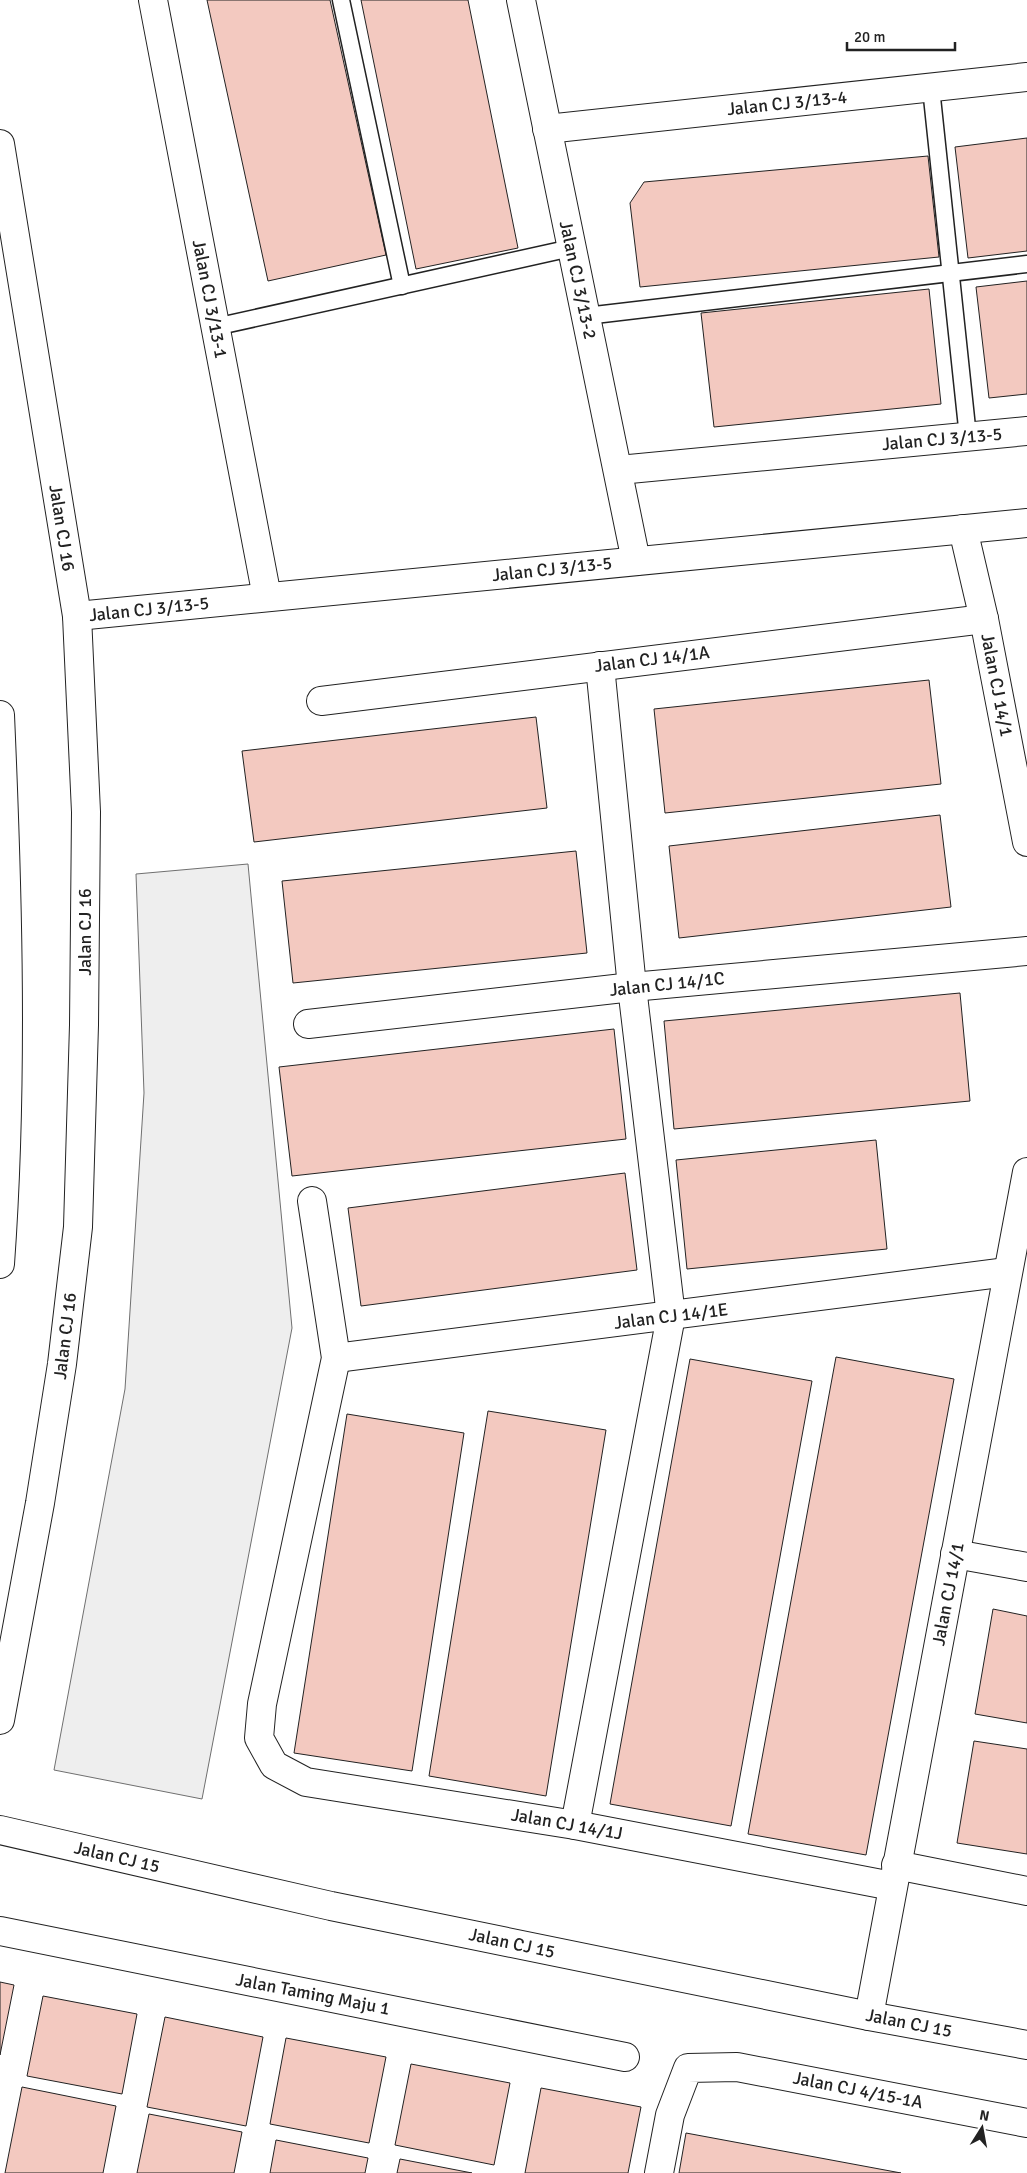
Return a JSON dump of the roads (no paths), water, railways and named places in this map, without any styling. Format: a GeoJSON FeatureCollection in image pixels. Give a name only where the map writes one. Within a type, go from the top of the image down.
{"type":"FeatureCollection","features":[{"type":"Feature","properties":{"kind":"street","name":"Jalan CJ 3/13-1"},"geometry":{"type":"LineString","coordinates":[[153,0],[267,597]]}},
{"type":"Feature","properties":{"kind":"street","name":"Jalan CJ 3/13-2"},"geometry":{"type":"LineString","coordinates":[[521,0],[636,561]]}},
{"type":"Feature","properties":{"kind":"street","name":"Jalan CJ 3/13-4"},"geometry":{"type":"LineString","coordinates":[[547,129],[1027,77]]}},
{"type":"Feature","properties":{"kind":"street","name":"Jalan CJ 16"},"geometry":{"type":"LineString","coordinates":[[0,144],[77,616],[86,812],[84,1025],[78,1227],[62,1364],[42,1494],[0,1720]]}},
{"type":"Feature","properties":{"kind":"street","name":"Jalan CJ 3/13-5"},"geometry":{"type":"LineString","coordinates":[[618,470],[1027,431]]}},
{"type":"Feature","properties":{"kind":"street","name":"Jalan CJ 3/13-5"},"geometry":{"type":"LineString","coordinates":[[77,616],[1027,523]]}},
{"type":"Feature","properties":{"kind":"street","name":"Jalan CJ 14/1"},"geometry":{"type":"LineString","coordinates":[[963,529],[984,619],[1027,842]]}},
{"type":"Feature","properties":{"kind":"street","name":"Jalan CJ 14/1A"},"geometry":{"type":"LineString","coordinates":[[320,701],[984,619]]}},
{"type":"Feature","properties":{"kind":"street"},"geometry":{"type":"LineString","coordinates":[[575,1825],[671,1316],[632,986],[600,666]]}},
{"type":"Feature","properties":{"kind":"street"},"geometry":{"type":"LineString","coordinates":[[0,715],[9,1020],[0,1264]]}},
{"type":"Feature","properties":{"kind":"street","name":"Jalan CJ 14/1C"},"geometry":{"type":"LineString","coordinates":[[308,1024],[632,986],[1027,951]]}},
{"type":"Feature","properties":{"kind":"street","name":"Jalan CJ 14/1"},"geometry":{"type":"LineString","coordinates":[[869,2016],[1027,1172]]}},
{"type":"Feature","properties":{"kind":"street"},"geometry":{"type":"LineString","coordinates":[[312,1201],[336,1358]]}},
{"type":"Feature","properties":{"kind":"street","name":"Jalan CJ 14/1E"},"geometry":{"type":"LineString","coordinates":[[336,1358],[1007,1272]]}},
{"type":"Feature","properties":{"kind":"street","name":"Jalan CJ 14/1J"},"geometry":{"type":"LineString","coordinates":[[336,1358],[262,1704],[259,1738],[274,1764],[306,1782],[894,1876],[1027,1891]]}},
{"type":"Feature","properties":{"kind":"street"},"geometry":{"type":"LineString","coordinates":[[955,1554],[1027,1567]]}},
{"type":"Feature","properties":{"kind":"street","name":"Jalan CJ 15"},"geometry":{"type":"LineString","coordinates":[[0,1830],[331,1906],[869,2016],[1027,2046]]}},
{"type":"Feature","properties":{"kind":"street","name":"Jalan Taming Maju 1"},"geometry":{"type":"LineString","coordinates":[[0,1930],[626,2057]]}},
{"type":"Feature","properties":{"kind":"street","name":"Jalan CJ 4/15-1A"},"geometry":{"type":"LineString","coordinates":[[659,2173],[670,2114],[688,2068],[737,2067],[1027,2123]]}},
{"type":"Feature","properties":{"kind":"lane"},"geometry":{"type":"LineString","coordinates":[[341,0],[402,286]]}},
{"type":"Feature","properties":{"kind":"lane"},"geometry":{"type":"LineString","coordinates":[[931,88],[968,437]]}},
{"type":"Feature","properties":{"kind":"lane"},"geometry":{"type":"LineString","coordinates":[[215,327],[571,248]]}},
{"type":"Feature","properties":{"kind":"lane"},"geometry":{"type":"LineString","coordinates":[[586,316],[1027,264]]}}]}
